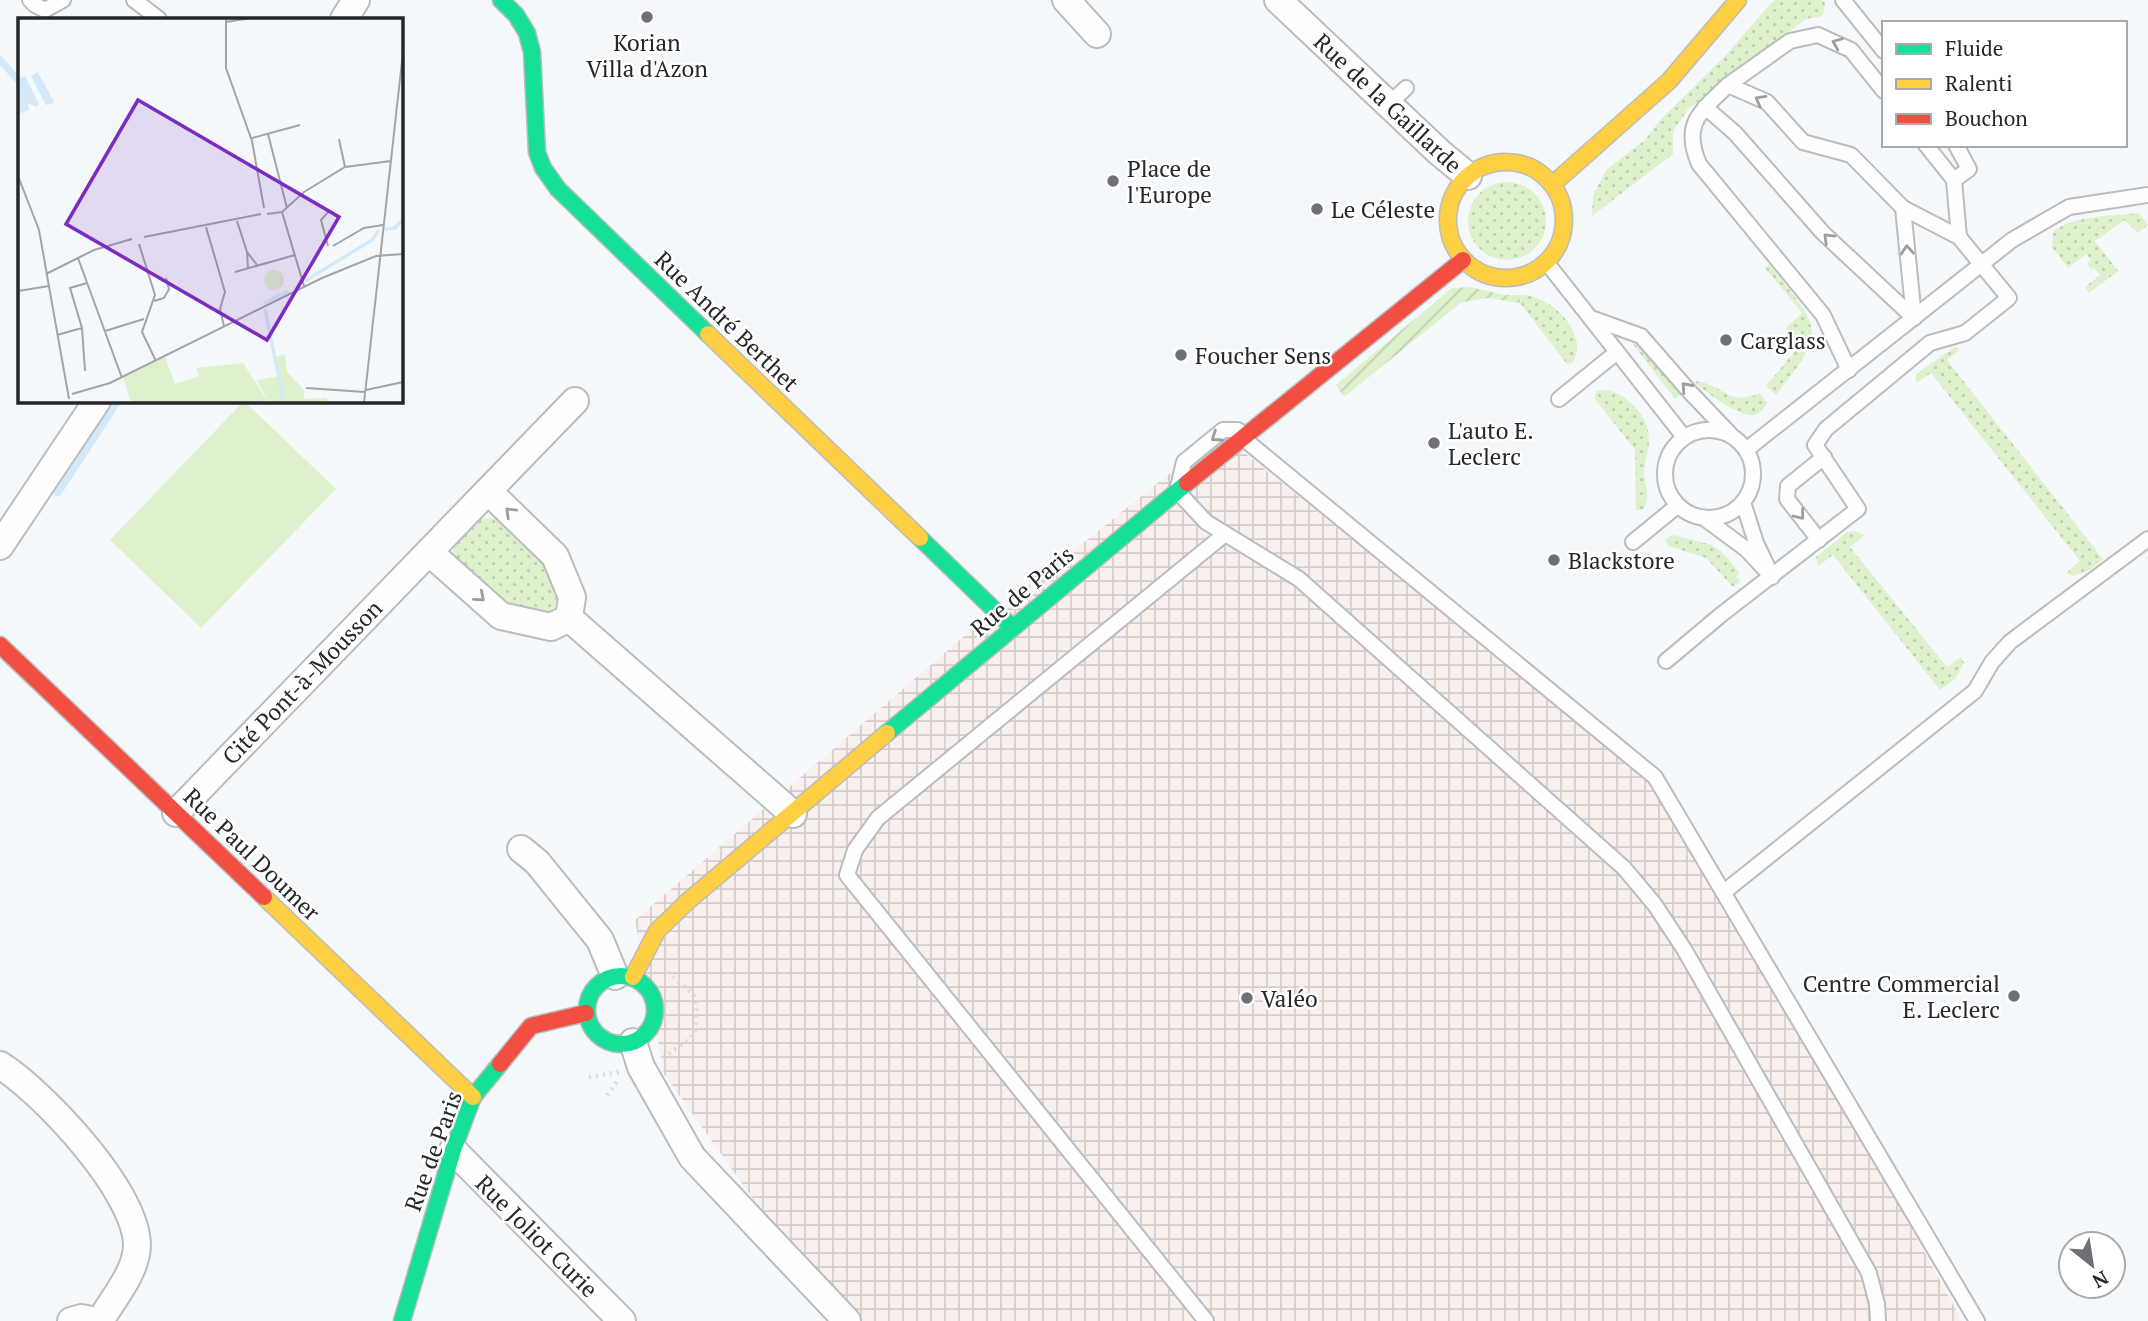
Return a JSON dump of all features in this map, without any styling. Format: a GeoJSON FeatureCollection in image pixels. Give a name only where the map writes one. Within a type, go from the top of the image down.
{"type":"FeatureCollection","features":[{"type":"Feature","properties":{"kind":"street"},"geometry":{"type":"LineString","coordinates":[[345,18],[356,0]]}},
{"type":"Feature","properties":{"kind":"street","name":"Rue André Berthet"},"geometry":{"type":"LineString","coordinates":[[501,0],[516,15],[527,33],[532,52],[537,152],[543,169],[558,188],[1012,628]]}},
{"type":"Feature","properties":{"kind":"street"},"geometry":{"type":"LineString","coordinates":[[1066,0],[1101,42]]}},
{"type":"Feature","properties":{"kind":"street","name":"Rue de la Gaillarde"},"geometry":{"type":"LineString","coordinates":[[1278,0],[1397,96],[1468,176]]}},
{"type":"Feature","properties":{"kind":"street"},"geometry":{"type":"LineString","coordinates":[[1553,184],[1668,81],[1738,0]]}},
{"type":"Feature","properties":{"kind":"street"},"geometry":{"type":"LineString","coordinates":[[1502,162],[1521,163],[1539,171],[1553,184],[1561,199],[1565,216],[1564,233],[1558,249],[1547,263],[1532,273],[1514,279],[1495,278],[1478,272],[1463,260],[1453,245],[1448,218],[1456,191],[1468,176],[1484,166],[1502,162]]}},
{"type":"Feature","properties":{"kind":"street","name":"Rue de Paris"},"geometry":{"type":"LineString","coordinates":[[624,977],[657,931],[688,901],[1177,491],[1463,260]]}},
{"type":"Feature","properties":{"kind":"street","name":"Cité Pont-à-Mousson"},"geometry":{"type":"LineString","coordinates":[[176,813],[575,401]]}},
{"type":"Feature","properties":{"kind":"street"},"geometry":{"type":"LineString","coordinates":[[0,546],[96,402]]}},
{"type":"Feature","properties":{"kind":"street"},"geometry":{"type":"LineString","coordinates":[[488,491],[555,556],[572,597],[569,618]]}},
{"type":"Feature","properties":{"kind":"street"},"geometry":{"type":"LineString","coordinates":[[429,552],[501,615],[551,627],[569,618]]}},
{"type":"Feature","properties":{"kind":"street"},"geometry":{"type":"LineString","coordinates":[[569,618],[793,814]]}},
{"type":"Feature","properties":{"kind":"street","name":"Rue Paul Doumer"},"geometry":{"type":"LineString","coordinates":[[0,645],[473,1097]]}},
{"type":"Feature","properties":{"kind":"street"},"geometry":{"type":"LineString","coordinates":[[521,849],[537,862],[600,940],[624,977]]}},
{"type":"Feature","properties":{"kind":"street"},"geometry":{"type":"LineString","coordinates":[[624,977],[643,984],[651,993],[655,1016],[651,1027],[643,1036],[633,1042],[612,1043],[594,1032],[586,1013],[586,1003],[590,993],[605,979],[624,977]]}},
{"type":"Feature","properties":{"kind":"street","name":"Rue de Paris"},"geometry":{"type":"LineString","coordinates":[[402,1321],[453,1150],[473,1097],[531,1026],[586,1013]]}},
{"type":"Feature","properties":{"kind":"street"},"geometry":{"type":"LineString","coordinates":[[633,1042],[641,1067],[692,1157],[847,1321]]}},
{"type":"Feature","properties":{"kind":"street"},"geometry":{"type":"LineString","coordinates":[[0,1065],[44,1102],[78,1137],[129,1211],[135,1229],[137,1247],[134,1261],[98,1321],[81,1318],[71,1321]]}},
{"type":"Feature","properties":{"kind":"street","name":"Rue Joliot Curie"},"geometry":{"type":"LineString","coordinates":[[453,1150],[622,1321]]}},
{"type":"Feature","properties":{"kind":"lane"},"geometry":{"type":"LineString","coordinates":[[30,0],[45,10],[63,0]]}},
{"type":"Feature","properties":{"kind":"lane"},"geometry":{"type":"LineString","coordinates":[[134,0],[158,18]]}},
{"type":"Feature","properties":{"kind":"lane"},"geometry":{"type":"LineString","coordinates":[[1843,0],[1882,49]]}},
{"type":"Feature","properties":{"kind":"lane"},"geometry":{"type":"LineString","coordinates":[[1849,370],[1823,315],[1699,164],[1691,145],[1692,136],[1693,128],[1705,107],[1728,85],[1790,41],[1818,35],[1851,50],[1882,89]]}},
{"type":"Feature","properties":{"kind":"lane"},"geometry":{"type":"LineString","coordinates":[[1666,661],[1858,509],[1815,444],[1826,429],[1930,343],[1965,333],[2009,298],[1959,237],[1903,208],[1851,155],[1802,142],[1767,102],[1728,85]]}},
{"type":"Feature","properties":{"kind":"lane"},"geometry":{"type":"LineString","coordinates":[[1705,107],[1735,133],[1823,233],[1914,318]]}},
{"type":"Feature","properties":{"kind":"lane"},"geometry":{"type":"LineString","coordinates":[[1928,147],[1954,180],[1959,237]]}},
{"type":"Feature","properties":{"kind":"lane"},"geometry":{"type":"LineString","coordinates":[[1954,180],[1969,169],[1957,147]]}},
{"type":"Feature","properties":{"kind":"lane"},"geometry":{"type":"LineString","coordinates":[[1746,450],[2012,240],[2070,207],[2148,195]]}},
{"type":"Feature","properties":{"kind":"lane"},"geometry":{"type":"LineString","coordinates":[[1903,208],[1914,318]]}},
{"type":"Feature","properties":{"kind":"lane"},"geometry":{"type":"LineString","coordinates":[[1547,263],[1684,437]]}},
{"type":"Feature","properties":{"kind":"lane"},"geometry":{"type":"LineString","coordinates":[[1591,318],[1642,335],[1689,391],[1746,450],[1752,462],[1750,489],[1744,502],[1733,511],[1720,517],[1704,518],[1689,514],[1677,506],[1669,495],[1664,470],[1667,457],[1674,446],[1684,437],[1709,430],[1733,437]]}},
{"type":"Feature","properties":{"kind":"lane"},"geometry":{"type":"LineString","coordinates":[[1559,398],[1617,352]]}},
{"type":"Feature","properties":{"kind":"lane"},"geometry":{"type":"LineString","coordinates":[[1248,434],[1308,490],[1655,777],[1977,1321]]}},
{"type":"Feature","properties":{"kind":"lane"},"geometry":{"type":"LineString","coordinates":[[1819,540],[1787,499],[1788,486],[1824,457]]}},
{"type":"Feature","properties":{"kind":"lane"},"geometry":{"type":"LineString","coordinates":[[1177,491],[1206,522],[1299,579],[1623,868],[1655,905],[1684,949],[1869,1273],[1877,1304],[1878,1321]]}},
{"type":"Feature","properties":{"kind":"lane"},"geometry":{"type":"LineString","coordinates":[[1744,502],[1756,543],[1772,577]]}},
{"type":"Feature","properties":{"kind":"lane"},"geometry":{"type":"LineString","coordinates":[[1633,542],[1677,506]]}},
{"type":"Feature","properties":{"kind":"lane"},"geometry":{"type":"LineString","coordinates":[[1704,518],[1746,549],[1772,577]]}},
{"type":"Feature","properties":{"kind":"lane"},"geometry":{"type":"LineString","coordinates":[[1206,1321],[847,875],[855,850],[878,818],[1224,534]]}},
{"type":"Feature","properties":{"kind":"lane"},"geometry":{"type":"LineString","coordinates":[[1724,891],[1975,691],[1992,662],[2010,642],[2148,539]]}},
{"type":"Feature","properties":{"kind":"path"},"geometry":{"type":"LineString","coordinates":[[659,1061],[691,1038],[695,1031],[697,1008],[693,994],[661,968]]}},
{"type":"Feature","properties":{"kind":"path"},"geometry":{"type":"LineString","coordinates":[[589,1077],[625,1071],[607,1095]]}},
{"type":"Feature","properties":{"kind":"shaded area"},"geometry":{"type":"Polygon","coordinates":[[[1220,433],[1647,777],[1906,1218],[1962,1321],[862,1321],[764,1214],[664,1074],[635,920],[969,632],[1220,433]]]}},
{"type":"Feature","properties":{"kind":"green space"},"geometry":{"type":"Polygon","coordinates":[[[1776,0],[1820,0],[1825,2],[1823,16],[1806,19],[1689,108],[1673,131],[1673,154],[1592,216],[1593,195],[1606,170],[1645,140],[1661,119],[1726,55],[1776,0]]]}},
{"type":"Feature","properties":{"kind":"green space"},"geometry":{"type":"Polygon","coordinates":[[[1507,182],[1522,185],[1539,199],[1546,221],[1543,236],[1529,253],[1507,260],[1492,257],[1475,243],[1468,221],[1471,206],[1485,189],[1507,182]]]}},
{"type":"Feature","properties":{"kind":"green space"},"geometry":{"type":"Polygon","coordinates":[[[2139,213],[2148,225],[2138,233],[2125,220],[2095,241],[2118,271],[2089,293],[2085,287],[2100,275],[2087,264],[2091,260],[2086,254],[2068,268],[2052,247],[2053,232],[2061,226],[2082,219],[2139,213]]]}},
{"type":"Feature","properties":{"kind":"green space"},"geometry":{"type":"Polygon","coordinates":[[[1769,264],[1799,302],[1812,328],[1811,341],[1805,355],[1776,395],[1766,386],[1800,345],[1786,328],[1802,313],[1765,268],[1769,264]]]}},
{"type":"Feature","properties":{"kind":"green space"},"geometry":{"type":"Polygon","coordinates":[[[1470,287],[1504,295],[1520,295],[1520,303],[1488,298],[1462,302],[1344,397],[1336,385],[1452,288],[1470,287]]]}},
{"type":"Feature","properties":{"kind":"green space"},"geometry":{"type":"Polygon","coordinates":[[[1520,295],[1543,301],[1564,318],[1576,340],[1577,352],[1572,363],[1567,364],[1520,303],[1520,295]]]}},
{"type":"Feature","properties":{"kind":"green space"},"geometry":{"type":"Polygon","coordinates":[[[1632,343],[1648,350],[1654,356],[1682,394],[1675,399],[1632,343]]]}},
{"type":"Feature","properties":{"kind":"green space"},"geometry":{"type":"Polygon","coordinates":[[[1955,347],[1960,349],[1947,360],[2103,559],[2090,570],[2073,576],[2066,573],[2080,561],[1931,373],[1916,383],[1916,374],[1955,347]]]}},
{"type":"Feature","properties":{"kind":"green space"},"geometry":{"type":"Polygon","coordinates":[[[1693,381],[1703,382],[1739,398],[1760,393],[1767,403],[1755,415],[1741,413],[1693,381]]]}},
{"type":"Feature","properties":{"kind":"green space"},"geometry":{"type":"Polygon","coordinates":[[[1606,390],[1630,402],[1646,423],[1649,441],[1644,473],[1647,499],[1642,510],[1636,510],[1635,450],[1595,399],[1596,391],[1606,390]]]}},
{"type":"Feature","properties":{"kind":"green space"},"geometry":{"type":"Polygon","coordinates":[[[243,402],[336,489],[201,628],[110,540],[243,402]]]}},
{"type":"Feature","properties":{"kind":"green space"},"geometry":{"type":"Polygon","coordinates":[[[500,518],[543,562],[557,599],[551,612],[543,614],[512,611],[455,561],[454,540],[480,519],[500,518]]]}},
{"type":"Feature","properties":{"kind":"green space"},"geometry":{"type":"Polygon","coordinates":[[[1855,531],[1865,535],[1850,547],[1947,667],[1961,657],[1964,663],[1955,679],[1940,690],[1833,555],[1818,566],[1816,557],[1847,532],[1855,531]]]}},
{"type":"Feature","properties":{"kind":"green space"},"geometry":{"type":"Polygon","coordinates":[[[1674,535],[1712,545],[1722,552],[1740,573],[1736,576],[1741,581],[1733,587],[1706,558],[1669,546],[1664,539],[1674,535]]]}},
{"type":"Feature","properties":{"kind":"waterway"},"geometry":{"type":"LineString","coordinates":[[0,60],[18,80]]}},
{"type":"Feature","properties":{"kind":"waterway"},"geometry":{"type":"LineString","coordinates":[[58,493],[117,402]]}},
{"type":"Feature","properties":{"kind":"traffic: fast"},"geometry":{"type":"LineString","coordinates":[[501,0],[516,15],[527,33],[532,52],[537,152],[543,168],[558,189],[708,334]]}},
{"type":"Feature","properties":{"kind":"traffic: fast"},"geometry":{"type":"LineString","coordinates":[[887,733],[1187,483]]}},
{"type":"Feature","properties":{"kind":"traffic: fast"},"geometry":{"type":"LineString","coordinates":[[920,538],[1012,627]]}},
{"type":"Feature","properties":{"kind":"traffic: fast"},"geometry":{"type":"LineString","coordinates":[[614,976],[628,976],[640,981],[650,991],[655,1010],[650,1029],[640,1039],[628,1044],[614,1044],[602,1039],[592,1029],[587,1017],[587,1003],[592,991],[602,981],[614,976]]}},
{"type":"Feature","properties":{"kind":"traffic: fast"},"geometry":{"type":"LineString","coordinates":[[402,1321],[453,1150],[473,1097],[500,1064]]}},
{"type":"Feature","properties":{"kind":"traffic: slow"},"geometry":{"type":"LineString","coordinates":[[1553,184],[1669,81],[1738,0]]}},
{"type":"Feature","properties":{"kind":"traffic: slow"},"geometry":{"type":"LineString","coordinates":[[1506,162],[1528,166],[1547,179],[1560,198],[1564,220],[1560,242],[1547,261],[1528,274],[1506,278],[1484,274],[1465,261],[1452,242],[1448,220],[1452,198],[1465,179],[1484,166],[1506,162]]}},
{"type":"Feature","properties":{"kind":"traffic: slow"},"geometry":{"type":"LineString","coordinates":[[708,334],[920,538]]}},
{"type":"Feature","properties":{"kind":"traffic: slow"},"geometry":{"type":"LineString","coordinates":[[633,977],[657,931],[688,901],[887,733]]}},
{"type":"Feature","properties":{"kind":"traffic: slow"},"geometry":{"type":"LineString","coordinates":[[264,897],[473,1097]]}},
{"type":"Feature","properties":{"kind":"traffic: jam"},"geometry":{"type":"LineString","coordinates":[[1187,483],[1463,260]]}},
{"type":"Feature","properties":{"kind":"traffic: jam"},"geometry":{"type":"LineString","coordinates":[[0,645],[264,897]]}},
{"type":"Feature","properties":{"kind":"traffic: jam"},"geometry":{"type":"LineString","coordinates":[[500,1064],[531,1026],[586,1013]]}},
{"type":"Feature","properties":{"kind":"place","name":"Korian Villa d'Azon"},"geometry":{"type":"Point","coordinates":[647,17]}},
{"type":"Feature","properties":{"kind":"place","name":"Place de l'Europe"},"geometry":{"type":"Point","coordinates":[1113,181]}},
{"type":"Feature","properties":{"kind":"place","name":"Le Céleste"},"geometry":{"type":"Point","coordinates":[1317,209]}},
{"type":"Feature","properties":{"kind":"place","name":"Carglass"},"geometry":{"type":"Point","coordinates":[1726,340]}},
{"type":"Feature","properties":{"kind":"place","name":"Foucher Sens"},"geometry":{"type":"Point","coordinates":[1181,355]}},
{"type":"Feature","properties":{"kind":"place","name":"L'auto E. Leclerc"},"geometry":{"type":"Point","coordinates":[1434,443]}},
{"type":"Feature","properties":{"kind":"place","name":"Blackstore"},"geometry":{"type":"Point","coordinates":[1554,560]}},
{"type":"Feature","properties":{"kind":"place","name":"Centre Commercial E. Leclerc"},"geometry":{"type":"Point","coordinates":[2014,996]}},
{"type":"Feature","properties":{"kind":"place","name":"Valéo"},"geometry":{"type":"Point","coordinates":[1247,998]}}]}
